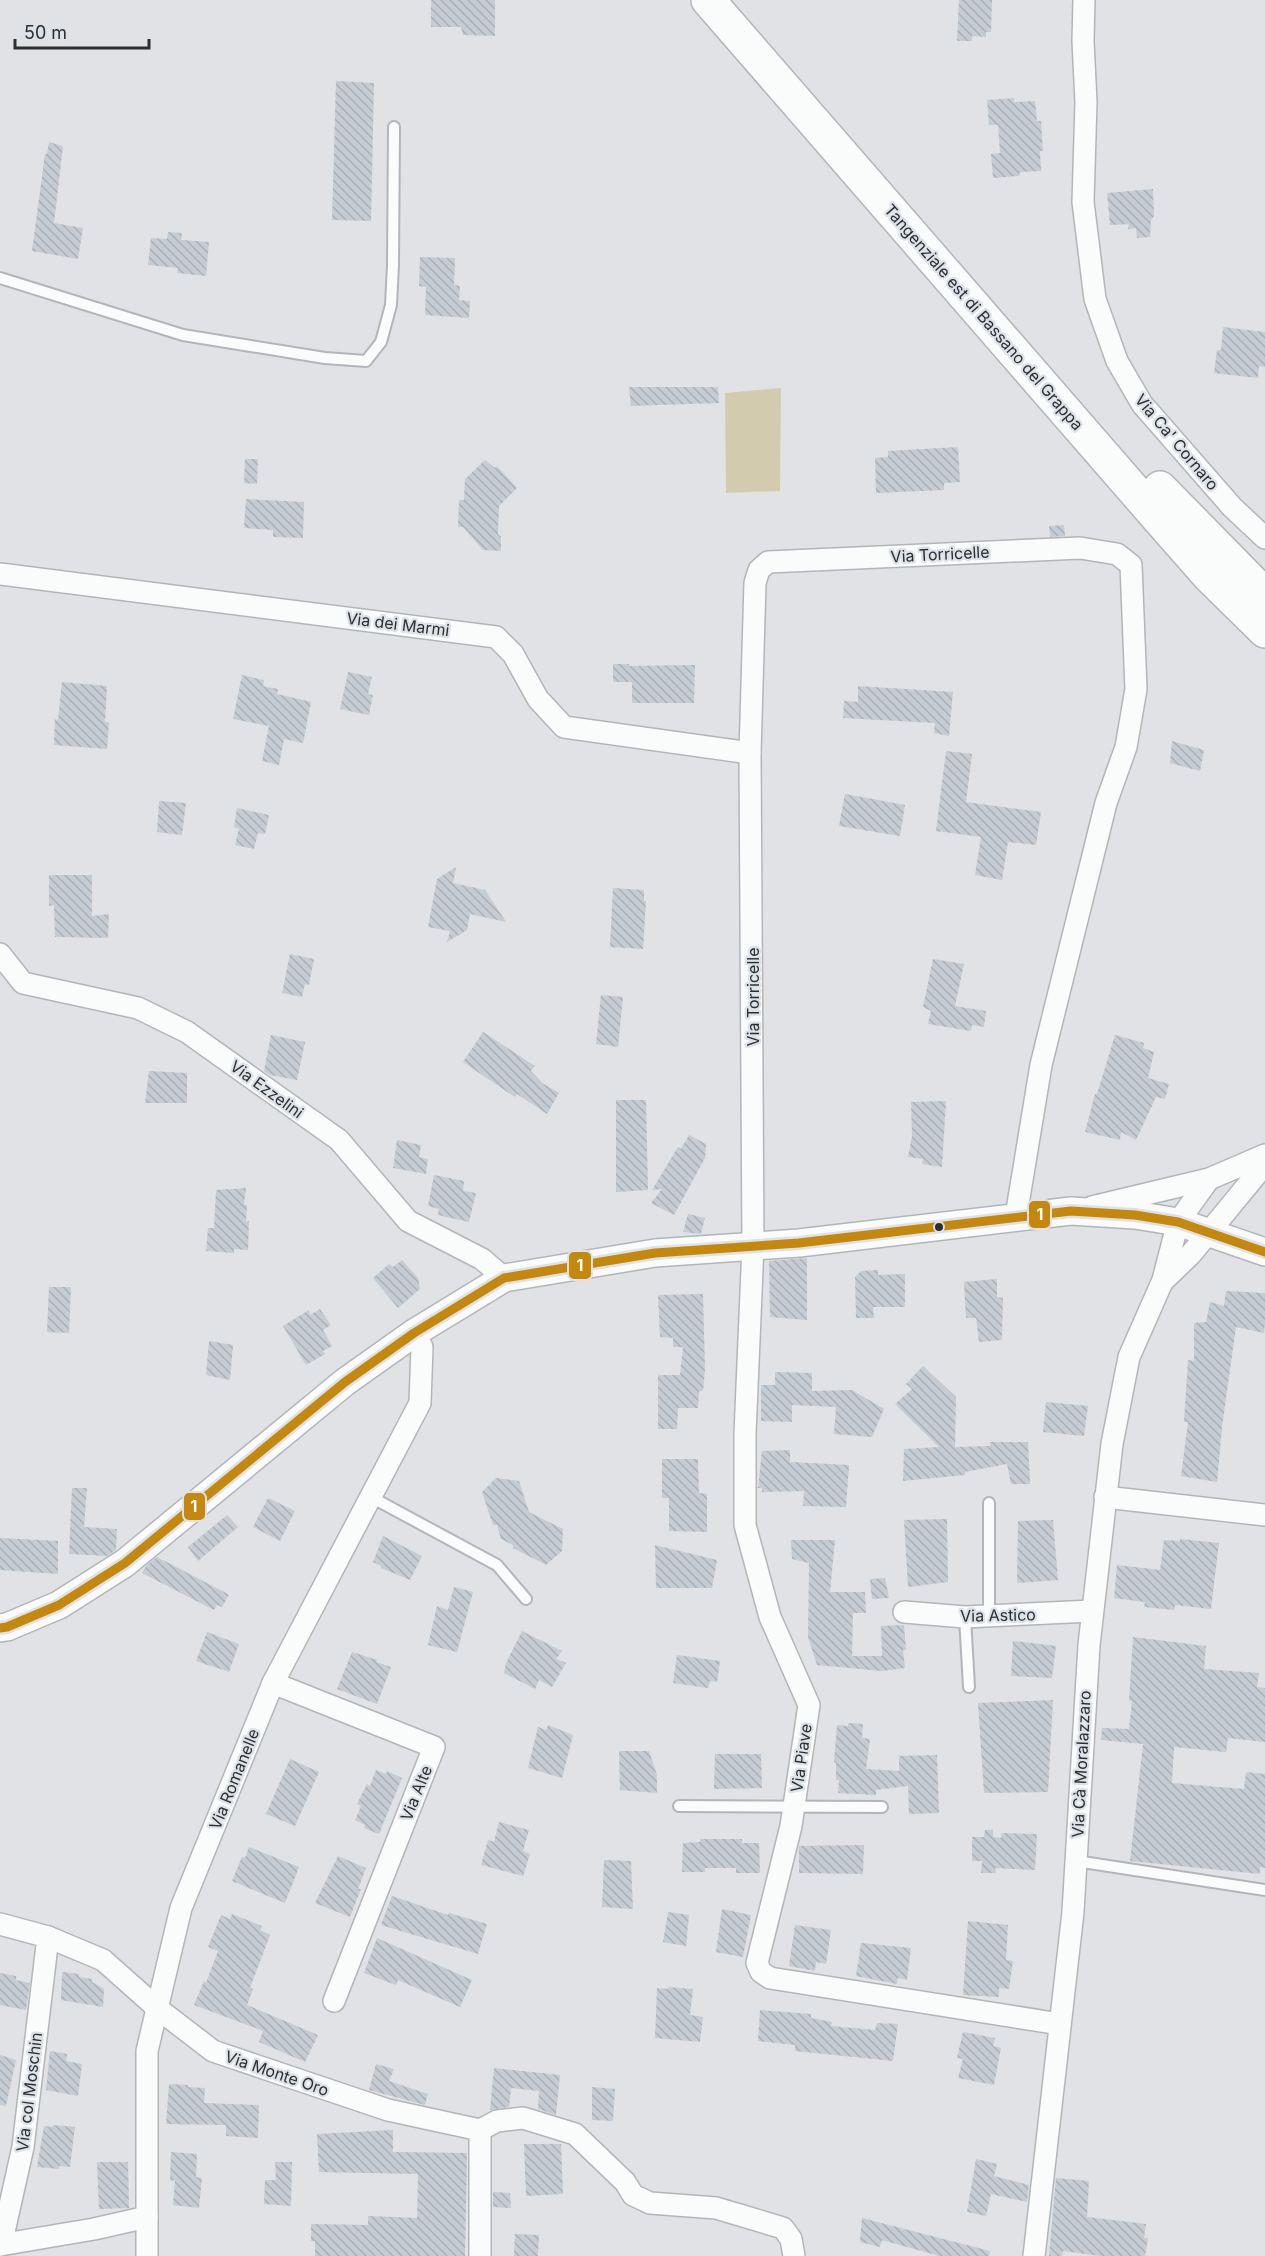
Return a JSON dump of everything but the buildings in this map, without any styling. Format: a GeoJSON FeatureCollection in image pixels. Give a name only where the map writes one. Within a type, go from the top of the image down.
{"type":"FeatureCollection","features":[{"type":"Feature","properties":{"kind":"highway","name":"Tangenziale est di Bassano del Grappa"},"geometry":{"type":"LineString","coordinates":[[708,0],[1210,577],[1265,631]]}},
{"type":"Feature","properties":{"kind":"highway","name":"Tangenziale est di Bassano del Grappa"},"geometry":{"type":"LineString","coordinates":[[735,0],[1023,335],[1164,493],[1265,595]]}},
{"type":"Feature","properties":{"kind":"street","name":"Via Ca' Cornaro"},"geometry":{"type":"LineString","coordinates":[[1084,0],[1083,41],[1086,102],[1083,202],[1095,299],[1117,361],[1142,405],[1232,507],[1265,538]]}},
{"type":"Feature","properties":{"kind":"street","name":"Via Torricelle"},"geometry":{"type":"LineString","coordinates":[[753,1246],[750,753],[755,584],[759,570],[768,562],[1080,548],[1117,554],[1131,566],[1136,689],[1128,735],[1106,803],[1041,1065],[1016,1216]]}},
{"type":"Feature","properties":{"kind":"street","name":"Via dei Marmi"},"geometry":{"type":"LineString","coordinates":[[0,574],[496,636],[513,654],[538,699],[564,728],[750,753]]}},
{"type":"Feature","properties":{"kind":"street","name":"Via Ezzelini"},"geometry":{"type":"LineString","coordinates":[[0,954],[23,983],[138,1008],[187,1032],[339,1140],[408,1221],[482,1259],[504,1278]]}},
{"type":"Feature","properties":{"kind":"street"},"geometry":{"type":"LineString","coordinates":[[0,1628],[59,1605],[125,1563],[345,1382],[414,1333],[504,1278],[655,1253],[799,1243],[1071,1211],[1209,1179],[1265,1155]]}},
{"type":"Feature","properties":{"kind":"street"},"geometry":{"type":"LineString","coordinates":[[1208,1232],[1265,1164]]}},
{"type":"Feature","properties":{"kind":"street"},"geometry":{"type":"LineString","coordinates":[[1178,1222],[1209,1179]]}},
{"type":"Feature","properties":{"kind":"street"},"geometry":{"type":"LineString","coordinates":[[1071,1211],[1135,1215],[1178,1222],[1265,1252]]}},
{"type":"Feature","properties":{"kind":"street","name":"Via Cà Moralazzaro"},"geometry":{"type":"LineString","coordinates":[[1034,2256],[1076,1861],[1092,1611],[1112,1444],[1129,1357],[1163,1280],[1178,1222]]}},
{"type":"Feature","properties":{"kind":"street","name":"Via Cà Moralazzaro"},"geometry":{"type":"LineString","coordinates":[[1163,1280],[1191,1254],[1208,1232]]}},
{"type":"Feature","properties":{"kind":"street","name":"Via Piave"},"geometry":{"type":"LineString","coordinates":[[753,1246],[744,1434],[745,1525],[770,1617],[809,1705],[794,1806],[758,1963],[761,1972],[770,1978],[1060,2024]]}},
{"type":"Feature","properties":{"kind":"street","name":"Via Romanelle"},"geometry":{"type":"LineString","coordinates":[[147,2256],[147,2051],[181,1908],[273,1683],[420,1403],[422,1347],[414,1333]]}},
{"type":"Feature","properties":{"kind":"street"},"geometry":{"type":"LineString","coordinates":[[1106,1497],[1265,1515]]}},
{"type":"Feature","properties":{"kind":"street","name":"Via Astico"},"geometry":{"type":"LineString","coordinates":[[904,1612],[965,1617],[1092,1611]]}},
{"type":"Feature","properties":{"kind":"street","name":"Via Alte"},"geometry":{"type":"LineString","coordinates":[[273,1683],[434,1747],[334,2001]]}},
{"type":"Feature","properties":{"kind":"street","name":"Via Monte Oro"},"geometry":{"type":"LineString","coordinates":[[0,1924],[48,1938],[103,1960],[157,2008],[213,2051],[388,2110],[480,2130]]}},
{"type":"Feature","properties":{"kind":"street","name":"Via col Moschin"},"geometry":{"type":"LineString","coordinates":[[1,2245],[23,2147],[48,1938]]}},
{"type":"Feature","properties":{"kind":"street"},"geometry":{"type":"LineString","coordinates":[[480,2256],[480,2130],[497,2121],[523,2118],[575,2134],[625,2182],[633,2195],[650,2203],[716,2208],[783,2228],[791,2239],[794,2256]]}},
{"type":"Feature","properties":{"kind":"street"},"geometry":{"type":"LineString","coordinates":[[1,2245],[94,2229],[147,2217]]}},
{"type":"Feature","properties":{"kind":"lane"},"geometry":{"type":"LineString","coordinates":[[0,278],[183,335],[325,358],[366,361],[381,342],[391,305],[394,127]]}},
{"type":"Feature","properties":{"kind":"lane"},"geometry":{"type":"LineString","coordinates":[[371,1497],[497,1565],[526,1599]]}},
{"type":"Feature","properties":{"kind":"lane"},"geometry":{"type":"LineString","coordinates":[[989,1503],[989,1616]]}},
{"type":"Feature","properties":{"kind":"lane"},"geometry":{"type":"LineString","coordinates":[[965,1617],[969,1687]]}},
{"type":"Feature","properties":{"kind":"lane"},"geometry":{"type":"LineString","coordinates":[[679,1806],[882,1807]]}},
{"type":"Feature","properties":{"kind":"lane"},"geometry":{"type":"LineString","coordinates":[[1076,1861],[1265,1890]]}},
{"type":"Feature","properties":{"kind":"shaded area"},"geometry":{"type":"Polygon","coordinates":[[[781,388],[780,491],[726,493],[725,393],[781,388]]]}},
{"type":"Feature","properties":{"kind":"transit line","name":"1"},"geometry":{"type":"LineString","coordinates":[[0,1628],[59,1605],[125,1563],[345,1382],[414,1333],[504,1278],[655,1253],[799,1243],[1071,1211],[1135,1215],[1178,1222],[1265,1252]]}}]}
